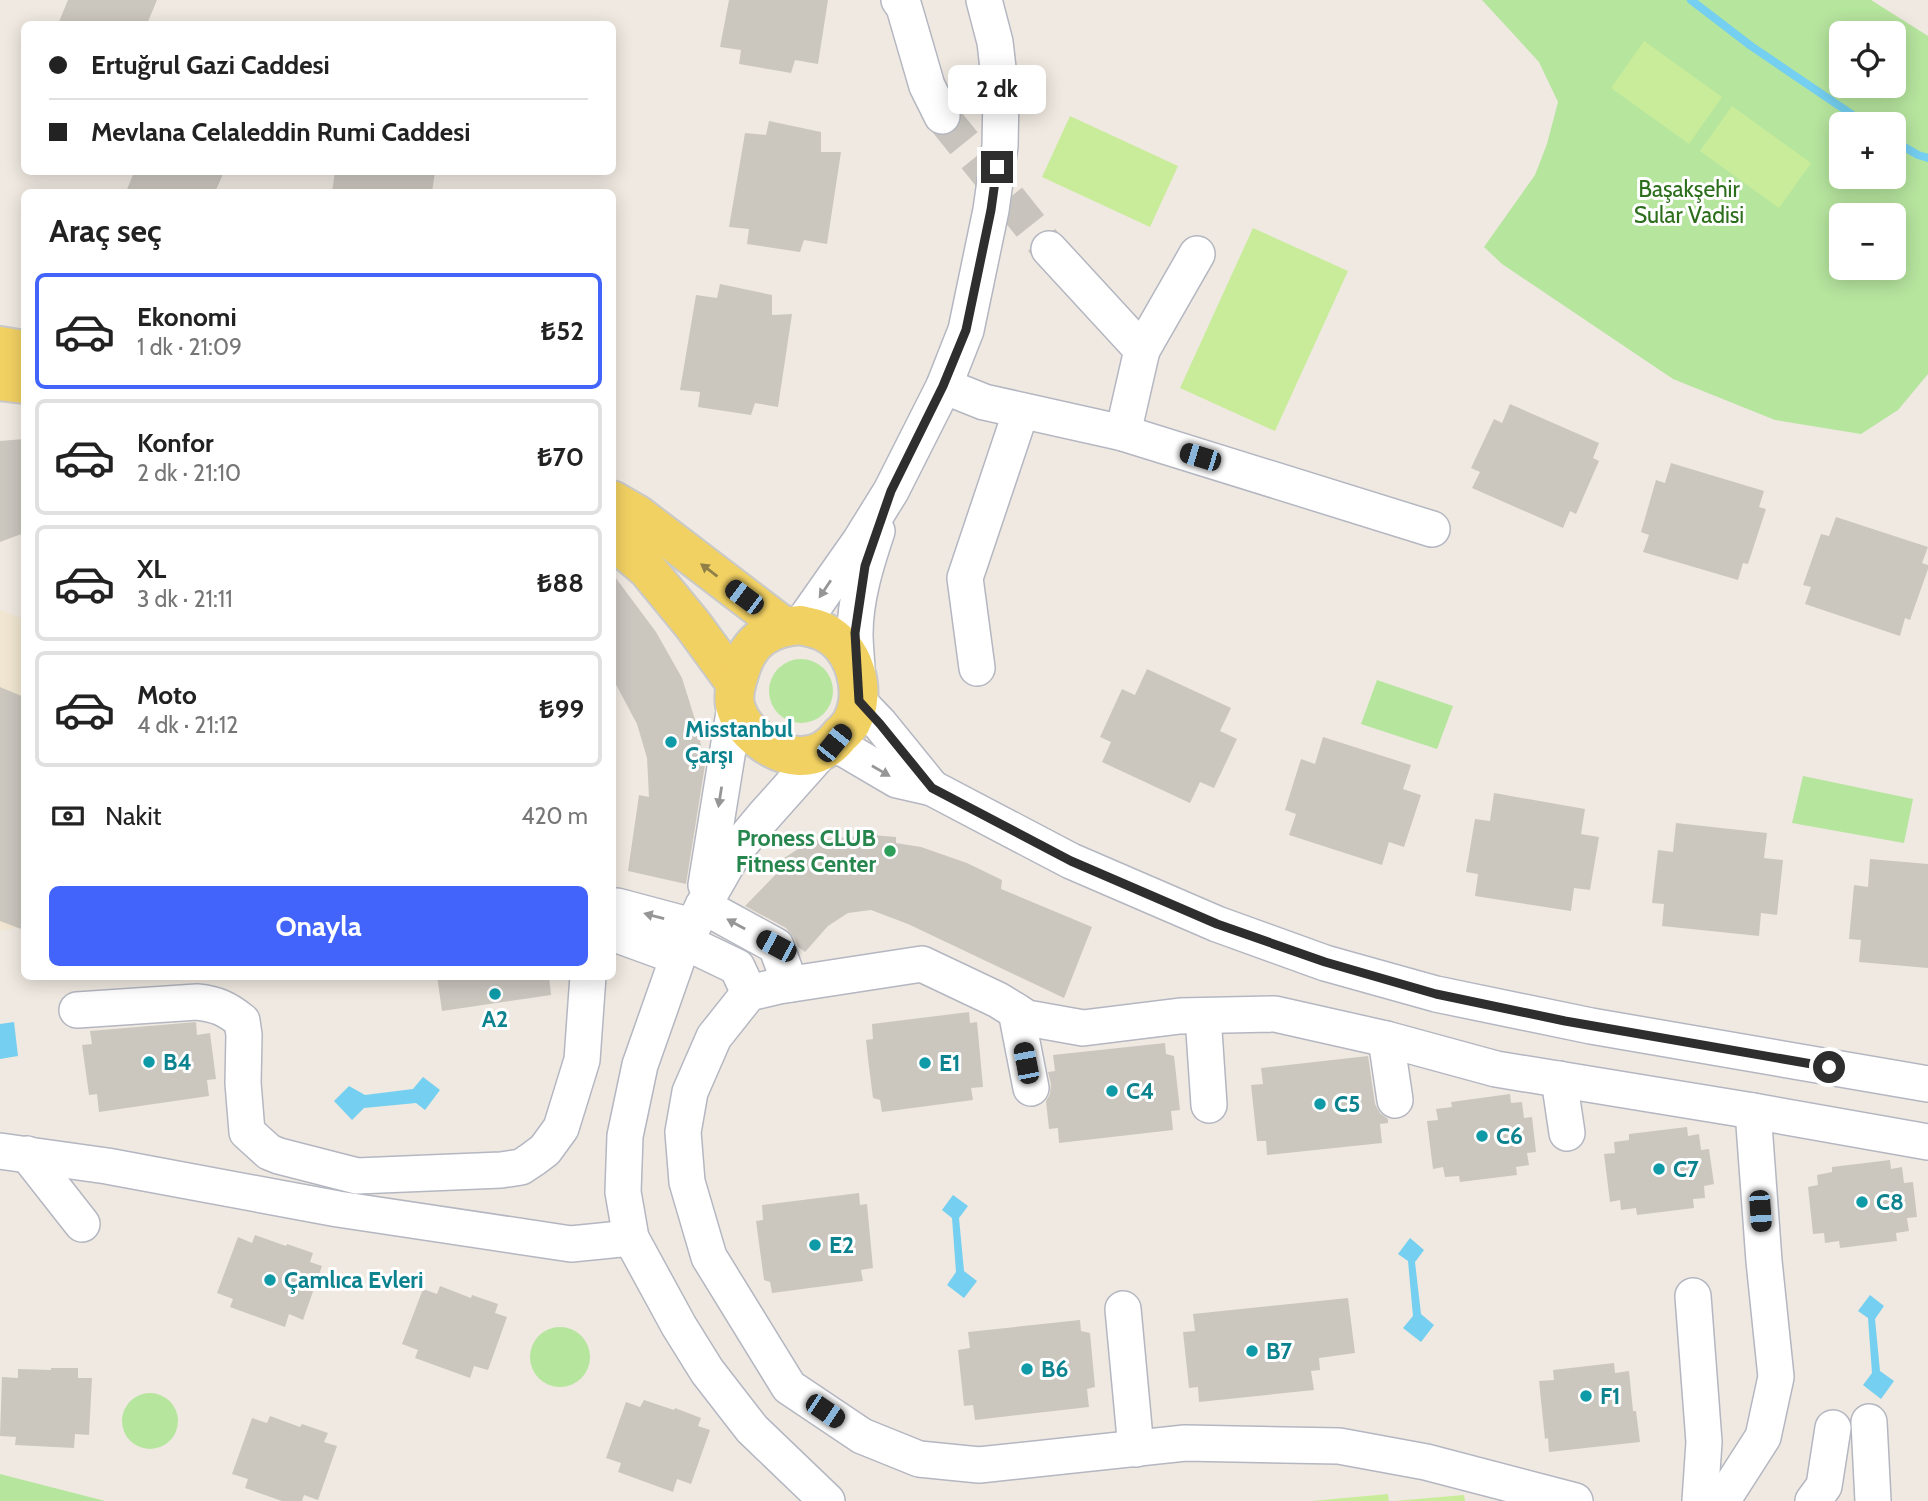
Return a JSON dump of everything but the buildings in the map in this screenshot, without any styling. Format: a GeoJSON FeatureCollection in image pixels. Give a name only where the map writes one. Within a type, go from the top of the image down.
{"type":"FeatureCollection","features":[{"type":"Feature","properties":{"kind":"main road"},"geometry":{"type":"LineString","coordinates":[[0,346],[21,350]]}},
{"type":"Feature","properties":{"kind":"main road"},"geometry":{"type":"LineString","coordinates":[[0,381],[21,384]]}},
{"type":"Feature","properties":{"kind":"main road"},"geometry":{"type":"LineString","coordinates":[[616,502],[638,515],[792,625],[821,631],[833,638],[847,653],[858,687],[851,723],[828,748],[800,757],[782,753],[763,743],[746,727],[736,695],[693,625],[647,569],[616,542]]}},
{"type":"Feature","properties":{"kind":"main road"},"geometry":{"type":"LineString","coordinates":[[736,695],[742,662],[754,643],[771,631],[792,625]]}},
{"type":"Feature","properties":{"kind":"street"},"geometry":{"type":"LineString","coordinates":[[899,0],[904,7],[927,86],[942,116]]}},
{"type":"Feature","properties":{"kind":"street"},"geometry":{"type":"LineString","coordinates":[[792,625],[860,541],[891,491],[943,386],[966,330],[991,210],[1000,146],[1001,94],[995,42],[984,0]]}},
{"type":"Feature","properties":{"kind":"street"},"geometry":{"type":"LineString","coordinates":[[1049,249],[1142,351]]}},
{"type":"Feature","properties":{"kind":"street"},"geometry":{"type":"LineString","coordinates":[[1123,433],[1142,351],[1197,254]]}},
{"type":"Feature","properties":{"kind":"street"},"geometry":{"type":"LineString","coordinates":[[943,386],[984,402],[1123,433],[1432,529]]}},
{"type":"Feature","properties":{"kind":"street"},"geometry":{"type":"LineString","coordinates":[[976,668],[965,578],[1021,411]]}},
{"type":"Feature","properties":{"kind":"street"},"geometry":{"type":"LineString","coordinates":[[891,491],[865,566],[855,633],[858,687],[880,724],[932,788]]}},
{"type":"Feature","properties":{"kind":"street"},"geometry":{"type":"LineString","coordinates":[[689,933],[736,695]]}},
{"type":"Feature","properties":{"kind":"street"},"geometry":{"type":"LineString","coordinates":[[825,1501],[752,1429],[706,1371],[631,1238],[623,1192],[625,1136],[640,1065],[689,933],[734,852],[828,748],[897,780],[932,788],[1071,861],[1217,924],[1325,962],[1436,994],[1591,1026],[1928,1084]]}},
{"type":"Feature","properties":{"kind":"street"},"geometry":{"type":"LineString","coordinates":[[616,914],[689,933],[776,946],[790,984]]}},
{"type":"Feature","properties":{"kind":"street"},"geometry":{"type":"LineString","coordinates":[[689,933],[737,967],[749,993]]}},
{"type":"Feature","properties":{"kind":"street"},"geometry":{"type":"LineString","coordinates":[[1575,1501],[1426,1462],[1339,1446],[1185,1443],[979,1465],[919,1459],[862,1436],[789,1387],[709,1257],[687,1182],[683,1132],[690,1092],[714,1037],[749,993],[922,964],[998,1000],[1027,1018],[1083,1028],[1180,1016],[1275,1014],[1386,1039],[1496,1069],[1928,1142]]}},
{"type":"Feature","properties":{"kind":"street"},"geometry":{"type":"LineString","coordinates":[[76,1010],[197,1002],[214,1004],[243,1021],[243,1083],[247,1132],[268,1152],[357,1176],[501,1170],[521,1167],[533,1159],[545,1150],[561,1128],[582,1060],[588,980]]}},
{"type":"Feature","properties":{"kind":"street"},"geometry":{"type":"LineString","coordinates":[[1016,1011],[1031,1088]]}},
{"type":"Feature","properties":{"kind":"street"},"geometry":{"type":"LineString","coordinates":[[1203,1016],[1209,1105]]}},
{"type":"Feature","properties":{"kind":"street"},"geometry":{"type":"LineString","coordinates":[[1386,1039],[1395,1100]]}},
{"type":"Feature","properties":{"kind":"street"},"geometry":{"type":"LineString","coordinates":[[1559,1079],[1567,1133]]}},
{"type":"Feature","properties":{"kind":"street"},"geometry":{"type":"LineString","coordinates":[[1722,1501],[1763,1437],[1776,1377],[1753,1111]]}},
{"type":"Feature","properties":{"kind":"street"},"geometry":{"type":"LineString","coordinates":[[13,1152],[107,1166],[338,1209],[571,1244],[631,1238]]}},
{"type":"Feature","properties":{"kind":"street"},"geometry":{"type":"LineString","coordinates":[[13,1152],[82,1224]]}},
{"type":"Feature","properties":{"kind":"street"},"geometry":{"type":"LineString","coordinates":[[1693,1296],[1703,1442],[1699,1501]]}},
{"type":"Feature","properties":{"kind":"street"},"geometry":{"type":"LineString","coordinates":[[1123,1309],[1136,1448]]}},
{"type":"Feature","properties":{"kind":"street"},"geometry":{"type":"LineString","coordinates":[[1869,1422],[1873,1501]]}},
{"type":"Feature","properties":{"kind":"street"},"geometry":{"type":"LineString","coordinates":[[1813,1501],[1824,1486],[1833,1428]]}},
{"type":"Feature","properties":{"kind":"shaded area"},"geometry":{"type":"Polygon","coordinates":[[[0,610],[21,618],[21,927],[0,931],[0,610]]]}},
{"type":"Feature","properties":{"kind":"green space","name":"Başakşehir Sular Vadisi"},"geometry":{"type":"Polygon","coordinates":[[[1482,0],[1871,0],[1904,21],[1829,21],[1829,98],[1906,98],[1906,22],[1928,36],[1928,374],[1898,410],[1861,434],[1775,420],[1673,379],[1502,264],[1484,247],[1535,175],[1547,144],[1558,102],[1539,62],[1482,0]]]}},
{"type":"Feature","properties":{"kind":"green space"},"geometry":{"type":"Polygon","coordinates":[[[1644,41],[1722,97],[1689,144],[1611,88],[1644,41]]]}},
{"type":"Feature","properties":{"kind":"green space"},"geometry":{"type":"Polygon","coordinates":[[[1732,106],[1811,163],[1779,208],[1700,151],[1732,106]]]}},
{"type":"Feature","properties":{"kind":"green space"},"geometry":{"type":"Polygon","coordinates":[[[1070,116],[1178,166],[1150,227],[1042,177],[1070,116]]]}},
{"type":"Feature","properties":{"kind":"green space"},"geometry":{"type":"Polygon","coordinates":[[[1253,228],[1348,271],[1275,431],[1180,388],[1253,228]]]}},
{"type":"Feature","properties":{"kind":"green space"},"geometry":{"type":"Polygon","coordinates":[[[801,659],[824,668],[833,691],[824,714],[801,723],[778,714],[769,691],[778,668],[801,659]]]}},
{"type":"Feature","properties":{"kind":"green space"},"geometry":{"type":"Polygon","coordinates":[[[1377,680],[1453,706],[1437,749],[1361,724],[1377,680]]]}},
{"type":"Feature","properties":{"kind":"green space"},"geometry":{"type":"Polygon","coordinates":[[[1803,776],[1913,799],[1904,843],[1792,823],[1803,776]]]}},
{"type":"Feature","properties":{"kind":"green space"},"geometry":{"type":"Polygon","coordinates":[[[554,1327],[566,1327],[585,1340],[590,1357],[588,1369],[577,1382],[566,1387],[554,1387],[535,1374],[530,1363],[530,1351],[543,1332],[554,1327]]]}},
{"type":"Feature","properties":{"kind":"green space"},"geometry":{"type":"Polygon","coordinates":[[[144,1393],[156,1393],[170,1401],[178,1415],[176,1432],[170,1441],[156,1449],[144,1449],[127,1437],[122,1427],[122,1415],[134,1398],[144,1393]]]}},
{"type":"Feature","properties":{"kind":"green space"},"geometry":{"type":"Polygon","coordinates":[[[0,1474],[105,1501],[0,1501],[0,1474]]]}},
{"type":"Feature","properties":{"kind":"green space"},"geometry":{"type":"Polygon","coordinates":[[[1388,1494],[1389,1501],[1312,1501],[1388,1494]]]}},
{"type":"Feature","properties":{"kind":"green space"},"geometry":{"type":"Polygon","coordinates":[[[1464,1495],[1465,1501],[1394,1501],[1464,1495]]]}},
{"type":"Feature","properties":{"kind":"water"},"geometry":{"type":"Polygon","coordinates":[[[14,1022],[18,1056],[0,1059],[0,1024],[14,1022]]]}},
{"type":"Feature","properties":{"kind":"water"},"geometry":{"type":"Polygon","coordinates":[[[423,1077],[440,1090],[425,1110],[416,1103],[364,1108],[352,1120],[334,1101],[349,1086],[365,1095],[413,1089],[423,1077]]]}},
{"type":"Feature","properties":{"kind":"water"},"geometry":{"type":"Polygon","coordinates":[[[953,1195],[968,1206],[959,1218],[964,1271],[977,1281],[964,1298],[947,1285],[956,1272],[952,1218],[942,1210],[953,1195]]]}},
{"type":"Feature","properties":{"kind":"water"},"geometry":{"type":"Polygon","coordinates":[[[1410,1238],[1424,1250],[1415,1262],[1421,1314],[1434,1325],[1421,1342],[1403,1328],[1413,1316],[1408,1261],[1398,1254],[1410,1238]]]}},
{"type":"Feature","properties":{"kind":"water"},"geometry":{"type":"Polygon","coordinates":[[[1870,1295],[1884,1306],[1875,1319],[1880,1371],[1894,1381],[1881,1399],[1863,1385],[1872,1373],[1868,1318],[1858,1311],[1870,1295]]]}},
{"type":"Feature","properties":{"kind":"waterway"},"geometry":{"type":"LineString","coordinates":[[1691,0],[1751,46],[1848,112]]}},
{"type":"Feature","properties":{"kind":"waterway"},"geometry":{"type":"LineString","coordinates":[[1906,148],[1928,158]]}},
{"type":"Feature","properties":{"kind":"tunnel"},"geometry":{"type":"LineString","coordinates":[[942,116],[1049,249]]}},
{"type":"Feature","properties":{"kind":"place","name":"Misstanbul Çarşı"},"geometry":{"type":"Point","coordinates":[671,742]}},
{"type":"Feature","properties":{"kind":"place","name":"Proness CLUB Fitness Center"},"geometry":{"type":"Point","coordinates":[890,851]}},
{"type":"Feature","properties":{"kind":"place","name":"A2"},"geometry":{"type":"Point","coordinates":[495,994]}},
{"type":"Feature","properties":{"kind":"place","name":"B4"},"geometry":{"type":"Point","coordinates":[149,1062]}},
{"type":"Feature","properties":{"kind":"place","name":"E1"},"geometry":{"type":"Point","coordinates":[925,1063]}},
{"type":"Feature","properties":{"kind":"place","name":"C4"},"geometry":{"type":"Point","coordinates":[1112,1091]}},
{"type":"Feature","properties":{"kind":"place","name":"C5"},"geometry":{"type":"Point","coordinates":[1320,1104]}},
{"type":"Feature","properties":{"kind":"place","name":"C6"},"geometry":{"type":"Point","coordinates":[1482,1136]}},
{"type":"Feature","properties":{"kind":"place","name":"C7"},"geometry":{"type":"Point","coordinates":[1659,1169]}},
{"type":"Feature","properties":{"kind":"place","name":"C8"},"geometry":{"type":"Point","coordinates":[1862,1202]}},
{"type":"Feature","properties":{"kind":"place","name":"E2"},"geometry":{"type":"Point","coordinates":[815,1245]}},
{"type":"Feature","properties":{"kind":"place","name":"Çamlıca Evleri"},"geometry":{"type":"Point","coordinates":[270,1280]}},
{"type":"Feature","properties":{"kind":"place","name":"B7"},"geometry":{"type":"Point","coordinates":[1252,1351]}},
{"type":"Feature","properties":{"kind":"place","name":"B6"},"geometry":{"type":"Point","coordinates":[1027,1369]}},
{"type":"Feature","properties":{"kind":"place","name":"F1"},"geometry":{"type":"Point","coordinates":[1586,1396]}},
{"type":"Feature","properties":{"kind":"route"},"geometry":{"type":"LineString","coordinates":[[997,167],[991,210],[966,330],[943,386],[891,491],[865,566],[855,633],[859,701],[932,788],[1071,861],[1217,924],[1325,962],[1436,994],[1565,1021],[1829,1067]]}}]}
